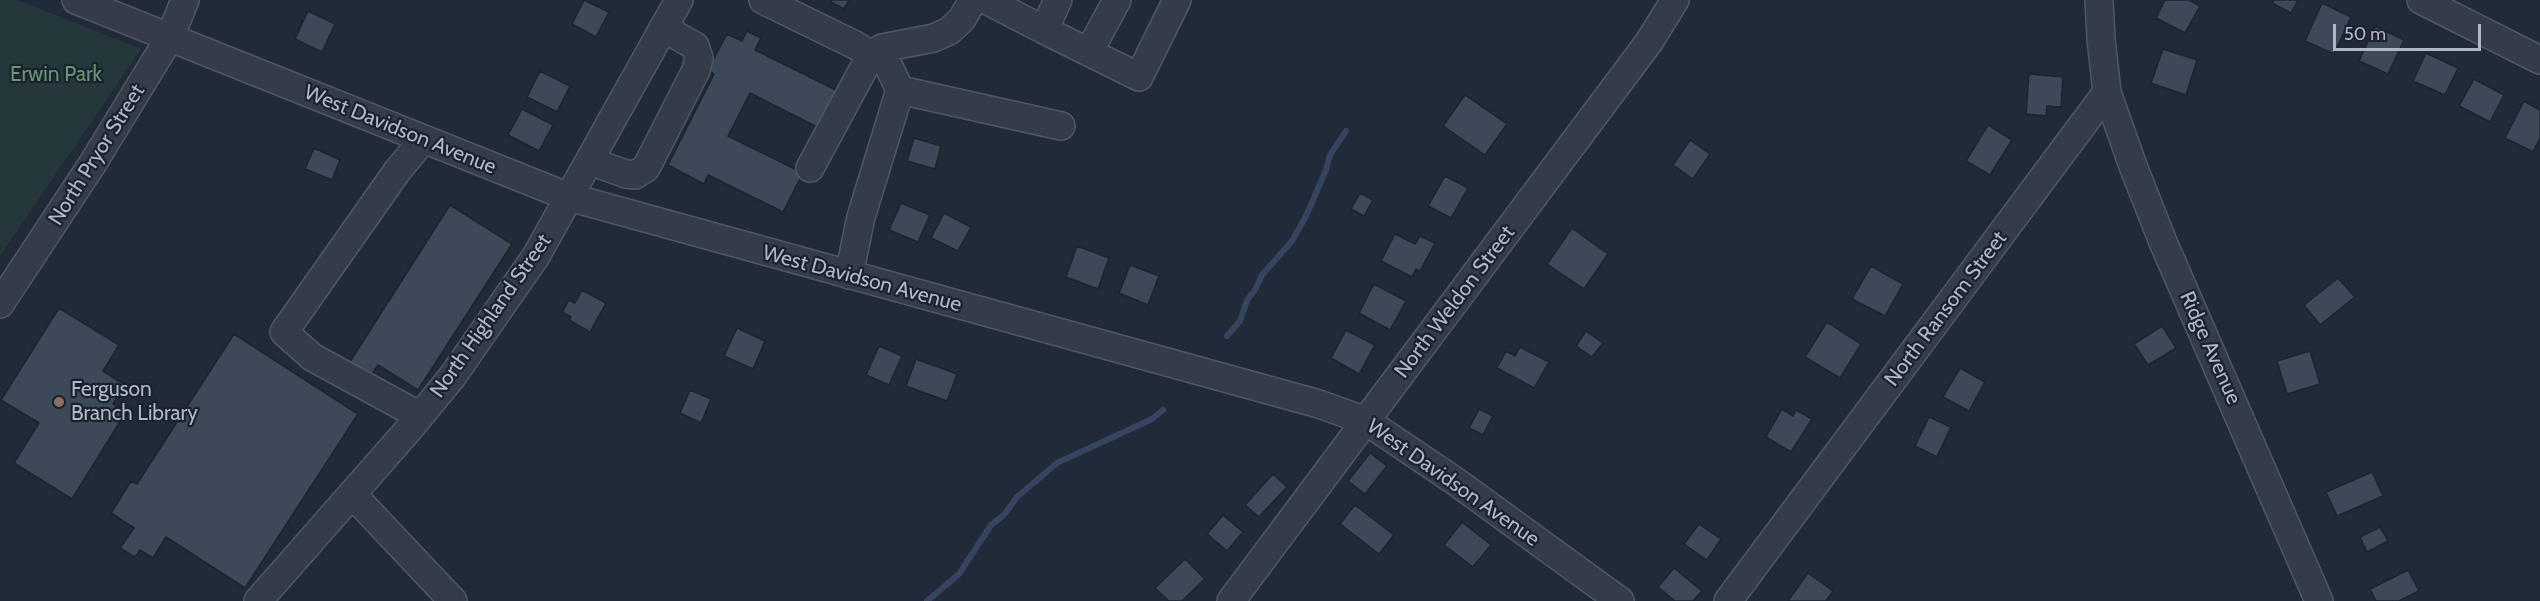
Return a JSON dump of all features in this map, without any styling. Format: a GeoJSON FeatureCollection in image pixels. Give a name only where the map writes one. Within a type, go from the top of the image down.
{"type":"FeatureCollection","features":[{"type":"Feature","properties":{"kind":"street","name":"West Davidson Avenue"},"geometry":{"type":"LineString","coordinates":[[76,0],[569,197],[1318,404],[1366,421],[1455,481],[1620,601]]}},
{"type":"Feature","properties":{"kind":"street","name":"North Pryor Street"},"geometry":{"type":"LineString","coordinates":[[0,304],[93,163],[170,37],[185,0]]}},
{"type":"Feature","properties":{"kind":"street","name":"North Highland Street"},"geometry":{"type":"LineString","coordinates":[[258,601],[452,377],[536,256],[679,0]]}},
{"type":"Feature","properties":{"kind":"street"},"geometry":{"type":"LineString","coordinates":[[763,0],[888,65],[900,90],[861,217],[849,275]]}},
{"type":"Feature","properties":{"kind":"street"},"geometry":{"type":"LineString","coordinates":[[810,168],[871,55],[882,48],[934,38],[949,31],[962,19],[974,0]]}},
{"type":"Feature","properties":{"kind":"street"},"geometry":{"type":"LineString","coordinates":[[986,0],[1139,77],[1177,0]]}},
{"type":"Feature","properties":{"kind":"street"},"geometry":{"type":"LineString","coordinates":[[1044,30],[1058,0]]}},
{"type":"Feature","properties":{"kind":"street"},"geometry":{"type":"LineString","coordinates":[[1089,52],[1117,0]]}},
{"type":"Feature","properties":{"kind":"street","name":"North Weldon Street"},"geometry":{"type":"LineString","coordinates":[[1231,601],[1649,42],[1675,0]]}},
{"type":"Feature","properties":{"kind":"street"},"geometry":{"type":"LineString","coordinates":[[2099,0],[2107,92]]}},
{"type":"Feature","properties":{"kind":"street"},"geometry":{"type":"LineString","coordinates":[[2421,0],[2540,60]]}},
{"type":"Feature","properties":{"kind":"street"},"geometry":{"type":"LineString","coordinates":[[590,161],[626,174],[635,175],[646,168],[696,70],[699,58],[695,46],[663,28]]}},
{"type":"Feature","properties":{"kind":"street"},"geometry":{"type":"LineString","coordinates":[[900,90],[1061,126]]}},
{"type":"Feature","properties":{"kind":"street","name":"North Ransom Street"},"geometry":{"type":"LineString","coordinates":[[1728,601],[2107,92]]}},
{"type":"Feature","properties":{"kind":"street","name":"Ridge Avenue"},"geometry":{"type":"LineString","coordinates":[[2107,92],[2159,231],[2319,601]]}},
{"type":"Feature","properties":{"kind":"street"},"geometry":{"type":"LineString","coordinates":[[420,416],[312,357],[284,332],[398,170],[423,140]]}},
{"type":"Feature","properties":{"kind":"street"},"geometry":{"type":"LineString","coordinates":[[352,494],[453,601]]}},
{"type":"Feature","properties":{"kind":"green space","name":"Erwin Park"},"geometry":{"type":"Polygon","coordinates":[[[0,0],[17,0],[141,49],[0,256],[0,0]]]}},
{"type":"Feature","properties":{"kind":"building"},"geometry":{"type":"Polygon","coordinates":[[[584,0],[609,12],[596,37],[572,24],[584,0]]]}},
{"type":"Feature","properties":{"kind":"building"},"geometry":{"type":"Polygon","coordinates":[[[832,0],[849,0],[844,9],[831,2],[832,0]]]}},
{"type":"Feature","properties":{"kind":"building"},"geometry":{"type":"Polygon","coordinates":[[[2165,0],[2189,0],[2200,6],[2185,33],[2156,18],[2165,0]]]}},
{"type":"Feature","properties":{"kind":"building"},"geometry":{"type":"Polygon","coordinates":[[[2274,0],[2298,0],[2291,13],[2272,3],[2274,0]]]}},
{"type":"Feature","properties":{"kind":"building"},"geometry":{"type":"Polygon","coordinates":[[[2322,3],[2351,17],[2334,54],[2305,41],[2322,3]]]}},
{"type":"Feature","properties":{"kind":"building"},"geometry":{"type":"Polygon","coordinates":[[[308,11],[335,24],[322,52],[295,39],[308,11]]]}},
{"type":"Feature","properties":{"kind":"building"},"geometry":{"type":"Polygon","coordinates":[[[2375,26],[2404,40],[2388,74],[2359,61],[2375,26]]]}},
{"type":"Feature","properties":{"kind":"building"},"geometry":{"type":"Polygon","coordinates":[[[747,31],[761,38],[755,50],[840,92],[821,129],[750,93],[728,136],[803,173],[783,212],[708,175],[704,184],[668,165],[714,74],[708,70],[727,34],[742,41],[747,31]]]}},
{"type":"Feature","properties":{"kind":"building"},"geometry":{"type":"Polygon","coordinates":[[[2163,49],[2197,60],[2186,95],[2151,83],[2163,49]]]}},
{"type":"Feature","properties":{"kind":"building"},"geometry":{"type":"Polygon","coordinates":[[[2426,53],[2458,68],[2445,95],[2413,81],[2426,53]]]}},
{"type":"Feature","properties":{"kind":"building"},"geometry":{"type":"Polygon","coordinates":[[[540,71],[570,86],[557,112],[527,97],[540,71]]]}},
{"type":"Feature","properties":{"kind":"building"},"geometry":{"type":"Polygon","coordinates":[[[2029,74],[2063,77],[2061,107],[2047,106],[2046,116],[2026,114],[2029,74]]]}},
{"type":"Feature","properties":{"kind":"building"},"geometry":{"type":"Polygon","coordinates":[[[2474,79],[2504,95],[2490,122],[2459,106],[2474,79]]]}},
{"type":"Feature","properties":{"kind":"building"},"geometry":{"type":"Polygon","coordinates":[[[1465,95],[1507,124],[1485,155],[1443,126],[1465,95]]]}},
{"type":"Feature","properties":{"kind":"building"},"geometry":{"type":"Polygon","coordinates":[[[2524,101],[2540,110],[2540,138],[2533,152],[2505,138],[2524,101]]]}},
{"type":"Feature","properties":{"kind":"building"},"geometry":{"type":"Polygon","coordinates":[[[522,109],[553,125],[539,151],[508,135],[522,109]]]}},
{"type":"Feature","properties":{"kind":"building"},"geometry":{"type":"Polygon","coordinates":[[[1988,125],[2012,140],[1990,175],[1966,161],[1988,125]]]}},
{"type":"Feature","properties":{"kind":"building"},"geometry":{"type":"Polygon","coordinates":[[[914,138],[941,146],[935,169],[907,161],[914,138]]]}},
{"type":"Feature","properties":{"kind":"building"},"geometry":{"type":"Polygon","coordinates":[[[1690,140],[1710,154],[1693,179],[1673,165],[1690,140]]]}},
{"type":"Feature","properties":{"kind":"building"},"geometry":{"type":"Polygon","coordinates":[[[314,148],[340,160],[332,180],[305,169],[314,148]]]}},
{"type":"Feature","properties":{"kind":"building"},"geometry":{"type":"Polygon","coordinates":[[[1445,176],[1468,188],[1451,218],[1428,206],[1445,176]]]}},
{"type":"Feature","properties":{"kind":"building"},"geometry":{"type":"Polygon","coordinates":[[[1360,193],[1373,200],[1364,216],[1351,209],[1360,193]]]}},
{"type":"Feature","properties":{"kind":"building"},"geometry":{"type":"Polygon","coordinates":[[[901,203],[930,215],[918,242],[889,230],[901,203]]]}},
{"type":"Feature","properties":{"kind":"building"},"geometry":{"type":"Polygon","coordinates":[[[450,205],[512,244],[418,390],[378,365],[367,381],[346,368],[450,205]]]}},
{"type":"Feature","properties":{"kind":"building"},"geometry":{"type":"Polygon","coordinates":[[[944,213],[971,227],[958,251],[931,238],[944,213]]]}},
{"type":"Feature","properties":{"kind":"building"},"geometry":{"type":"Polygon","coordinates":[[[1572,228],[1608,254],[1584,289],[1547,264],[1572,228]]]}},
{"type":"Feature","properties":{"kind":"building"},"geometry":{"type":"Polygon","coordinates":[[[1395,234],[1415,244],[1420,236],[1435,243],[1420,271],[1416,269],[1412,277],[1381,261],[1395,234]]]}},
{"type":"Feature","properties":{"kind":"building"},"geometry":{"type":"Polygon","coordinates":[[[1077,246],[1109,258],[1098,289],[1066,277],[1077,246]]]}},
{"type":"Feature","properties":{"kind":"building"},"geometry":{"type":"Polygon","coordinates":[[[1130,265],[1159,276],[1148,305],[1119,293],[1130,265]]]}},
{"type":"Feature","properties":{"kind":"building"},"geometry":{"type":"Polygon","coordinates":[[[1871,266],[1903,284],[1885,316],[1852,299],[1871,266]]]}},
{"type":"Feature","properties":{"kind":"building"},"geometry":{"type":"Polygon","coordinates":[[[2338,278],[2355,297],[2320,325],[2304,305],[2338,278]]]}},
{"type":"Feature","properties":{"kind":"building"},"geometry":{"type":"Polygon","coordinates":[[[1374,284],[1406,301],[1390,330],[1359,313],[1374,284]]]}},
{"type":"Feature","properties":{"kind":"building"},"geometry":{"type":"Polygon","coordinates":[[[582,290],[606,303],[590,332],[569,320],[571,317],[562,312],[569,300],[575,303],[582,290]]]}},
{"type":"Feature","properties":{"kind":"building","name":"Ferguson Branch Library"},"geometry":{"type":"Polygon","coordinates":[[[59,308],[119,345],[103,371],[125,385],[113,404],[126,412],[72,499],[14,463],[39,423],[1,400],[59,308]]]}},
{"type":"Feature","properties":{"kind":"building"},"geometry":{"type":"Polygon","coordinates":[[[1827,322],[1861,344],[1840,378],[1805,357],[1827,322]]]}},
{"type":"Feature","properties":{"kind":"building"},"geometry":{"type":"Polygon","coordinates":[[[2162,326],[2176,348],[2148,365],[2134,344],[2162,326]]]}},
{"type":"Feature","properties":{"kind":"building"},"geometry":{"type":"Polygon","coordinates":[[[737,328],[765,341],[753,369],[724,356],[737,328]]]}},
{"type":"Feature","properties":{"kind":"building"},"geometry":{"type":"Polygon","coordinates":[[[1346,330],[1375,345],[1359,374],[1331,358],[1346,330]]]}},
{"type":"Feature","properties":{"kind":"building"},"geometry":{"type":"Polygon","coordinates":[[[1586,331],[1603,343],[1592,357],[1576,346],[1586,331]]]}},
{"type":"Feature","properties":{"kind":"building"},"geometry":{"type":"Polygon","coordinates":[[[234,334],[358,414],[245,588],[166,537],[153,558],[140,550],[135,557],[120,548],[134,528],[111,513],[131,481],[137,484],[234,334]]]}},
{"type":"Feature","properties":{"kind":"building"},"geometry":{"type":"Polygon","coordinates":[[[879,346],[902,356],[889,385],[866,375],[879,346]]]}},
{"type":"Feature","properties":{"kind":"building"},"geometry":{"type":"Polygon","coordinates":[[[1520,347],[1549,362],[1534,388],[1497,368],[1506,351],[1515,356],[1520,347]]]}},
{"type":"Feature","properties":{"kind":"building"},"geometry":{"type":"Polygon","coordinates":[[[2310,351],[2320,384],[2287,394],[2277,361],[2310,351]]]}},
{"type":"Feature","properties":{"kind":"building"},"geometry":{"type":"Polygon","coordinates":[[[916,359],[957,374],[947,401],[906,386],[916,359]]]}},
{"type":"Feature","properties":{"kind":"building"},"geometry":{"type":"Polygon","coordinates":[[[1960,368],[1985,382],[1969,411],[1943,397],[1960,368]]]}},
{"type":"Feature","properties":{"kind":"building"},"geometry":{"type":"Polygon","coordinates":[[[690,390],[711,399],[701,423],[680,413],[690,390]]]}},
{"type":"Feature","properties":{"kind":"building"},"geometry":{"type":"Polygon","coordinates":[[[1479,409],[1493,416],[1483,435],[1469,428],[1479,409]]]}},
{"type":"Feature","properties":{"kind":"building"},"geometry":{"type":"Polygon","coordinates":[[[1782,409],[1793,416],[1796,410],[1812,419],[1791,452],[1766,437],[1782,409]]]}},
{"type":"Feature","properties":{"kind":"building"},"geometry":{"type":"Polygon","coordinates":[[[1929,417],[1951,427],[1937,457],[1915,446],[1929,417]]]}},
{"type":"Feature","properties":{"kind":"building"},"geometry":{"type":"Polygon","coordinates":[[[1370,453],[1387,466],[1365,494],[1348,481],[1370,453]]]}},
{"type":"Feature","properties":{"kind":"building"},"geometry":{"type":"Polygon","coordinates":[[[2372,472],[2383,496],[2337,516],[2326,492],[2372,472]]]}},
{"type":"Feature","properties":{"kind":"building"},"geometry":{"type":"Polygon","coordinates":[[[1273,474],[1287,487],[1259,517],[1245,505],[1273,474]]]}},
{"type":"Feature","properties":{"kind":"building"},"geometry":{"type":"Polygon","coordinates":[[[1355,505],[1394,535],[1379,554],[1340,524],[1355,505]]]}},
{"type":"Feature","properties":{"kind":"building"},"geometry":{"type":"Polygon","coordinates":[[[1223,515],[1243,532],[1227,551],[1207,534],[1223,515]]]}},
{"type":"Feature","properties":{"kind":"building"},"geometry":{"type":"Polygon","coordinates":[[[1462,522],[1491,545],[1473,567],[1444,545],[1462,522]]]}},
{"type":"Feature","properties":{"kind":"building"},"geometry":{"type":"Polygon","coordinates":[[[1699,524],[1721,539],[1707,560],[1684,544],[1699,524]]]}},
{"type":"Feature","properties":{"kind":"building"},"geometry":{"type":"Polygon","coordinates":[[[2380,527],[2388,541],[2367,552],[2360,537],[2380,527]]]}},
{"type":"Feature","properties":{"kind":"building"},"geometry":{"type":"Polygon","coordinates":[[[1185,559],[1205,579],[1182,601],[1169,601],[1155,588],[1185,559]]]}},
{"type":"Feature","properties":{"kind":"building"},"geometry":{"type":"Polygon","coordinates":[[[1674,568],[1702,591],[1693,601],[1675,601],[1658,587],[1674,568]]]}},
{"type":"Feature","properties":{"kind":"building"},"geometry":{"type":"Polygon","coordinates":[[[2408,570],[2419,591],[2399,601],[2376,601],[2370,589],[2408,570]]]}},
{"type":"Feature","properties":{"kind":"building"},"geometry":{"type":"Polygon","coordinates":[[[1808,573],[1833,591],[1826,601],[1788,601],[1808,573]]]}},
{"type":"Feature","properties":{"kind":"waterway"},"geometry":{"type":"LineString","coordinates":[[1227,336],[1240,321],[1247,300],[1262,275],[1292,241],[1306,216],[1330,155],[1346,131]]}},
{"type":"Feature","properties":{"kind":"waterway"},"geometry":{"type":"LineString","coordinates":[[927,601],[959,574],[991,525],[1004,515],[1017,497],[1057,463],[1152,419],[1163,410]]}},
{"type":"Feature","properties":{"kind":"place","name":"Ferguson Branch Library"},"geometry":{"type":"Point","coordinates":[59,402]}}]}
